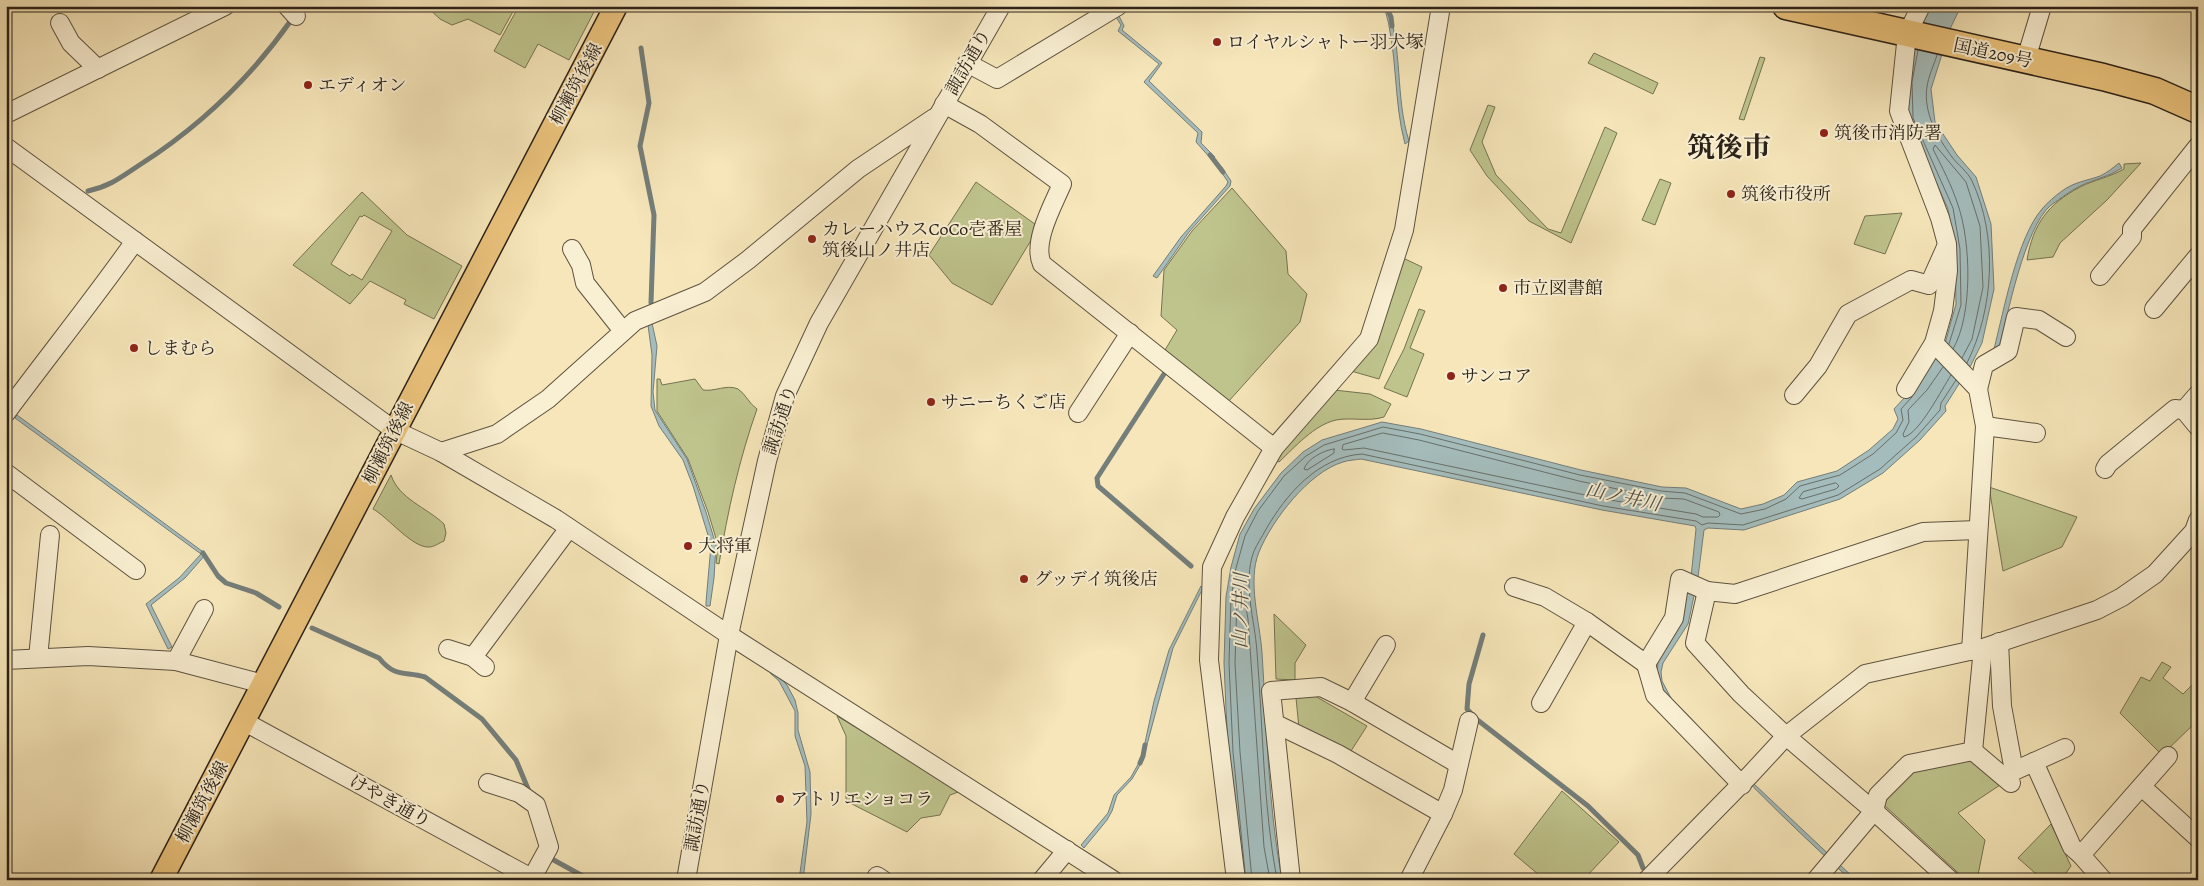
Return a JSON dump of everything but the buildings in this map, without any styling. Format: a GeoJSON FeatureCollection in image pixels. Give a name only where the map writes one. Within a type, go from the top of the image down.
{"type":"FeatureCollection","features":[{"type":"Feature","properties":{"kind":"highway","name":"国道209号"},"geometry":{"type":"LineString","coordinates":[[1786,6],[2155,91],[2198,110]]}},
{"type":"Feature","properties":{"kind":"main road","name":"柳瀬筑後線"},"geometry":{"type":"LineString","coordinates":[[161,880],[245,722],[394,430],[616,6]]}},
{"type":"Feature","properties":{"kind":"street"},"geometry":{"type":"LineString","coordinates":[[6,114],[224,6]]}},
{"type":"Feature","properties":{"kind":"street","name":"諏訪通り"},"geometry":{"type":"LineString","coordinates":[[686,880],[728,635],[767,461],[786,396],[819,323],[1000,6]]}},
{"type":"Feature","properties":{"kind":"street"},"geometry":{"type":"LineString","coordinates":[[967,63],[997,79],[1118,6]]}},
{"type":"Feature","properties":{"kind":"street"},"geometry":{"type":"LineString","coordinates":[[1236,880],[1209,660],[1212,567],[1235,517],[1274,448],[1368,339],[1404,230],[1441,6]]}},
{"type":"Feature","properties":{"kind":"street"},"geometry":{"type":"LineString","coordinates":[[1906,389],[1934,343],[1943,311],[1948,271],[1947,244],[1940,218],[1899,111],[1907,34],[1921,6]]}},
{"type":"Feature","properties":{"kind":"street"},"geometry":{"type":"LineString","coordinates":[[2026,60],[2042,6]]}},
{"type":"Feature","properties":{"kind":"street"},"geometry":{"type":"LineString","coordinates":[[60,23],[71,43],[98,69]]}},
{"type":"Feature","properties":{"kind":"street"},"geometry":{"type":"LineString","coordinates":[[442,452],[497,434],[548,399],[635,321],[705,292],[748,260],[858,169],[940,110],[980,124],[1062,184],[1041,236],[1038,255],[1042,264],[1274,448]]}},
{"type":"Feature","properties":{"kind":"street"},"geometry":{"type":"LineString","coordinates":[[2100,276],[2132,237],[2132,229],[2198,146]]}},
{"type":"Feature","properties":{"kind":"street"},"geometry":{"type":"LineString","coordinates":[[6,147],[394,430],[442,452],[569,528],[728,635],[1113,880]]}},
{"type":"Feature","properties":{"kind":"street"},"geometry":{"type":"LineString","coordinates":[[6,413],[67,330],[90,304],[135,241]]}},
{"type":"Feature","properties":{"kind":"street"},"geometry":{"type":"LineString","coordinates":[[1794,395],[1818,366],[1848,314],[1911,280],[1929,285],[1947,244]]}},
{"type":"Feature","properties":{"kind":"street"},"geometry":{"type":"LineString","coordinates":[[572,249],[581,265],[585,283],[623,330]]}},
{"type":"Feature","properties":{"kind":"street"},"geometry":{"type":"LineString","coordinates":[[2154,309],[2198,256]]}},
{"type":"Feature","properties":{"kind":"street"},"geometry":{"type":"LineString","coordinates":[[1975,386],[1984,365],[2008,351],[2016,317],[2039,320],[2066,337]]}},
{"type":"Feature","properties":{"kind":"street"},"geometry":{"type":"LineString","coordinates":[[1078,413],[1130,332]]}},
{"type":"Feature","properties":{"kind":"street"},"geometry":{"type":"LineString","coordinates":[[1934,343],[1975,386],[1985,426],[1978,530],[1984,647],[1973,751]]}},
{"type":"Feature","properties":{"kind":"street"},"geometry":{"type":"LineString","coordinates":[[2184,410],[2198,394]]}},
{"type":"Feature","properties":{"kind":"street"},"geometry":{"type":"LineString","coordinates":[[2105,469],[2108,464],[2175,409],[2184,410],[2198,427]]}},
{"type":"Feature","properties":{"kind":"street"},"geometry":{"type":"LineString","coordinates":[[1985,426],[2036,433]]}},
{"type":"Feature","properties":{"kind":"street"},"geometry":{"type":"LineString","coordinates":[[6,473],[136,570]]}},
{"type":"Feature","properties":{"kind":"street"},"geometry":{"type":"LineString","coordinates":[[1647,880],[1742,784],[1786,736],[1865,674],[1984,647],[2097,610],[2122,597],[2155,574],[2194,530],[2198,520]]}},
{"type":"Feature","properties":{"kind":"street"},"geometry":{"type":"LineString","coordinates":[[448,649],[479,662],[569,528]]}},
{"type":"Feature","properties":{"kind":"street"},"geometry":{"type":"LineString","coordinates":[[1646,664],[1674,618],[1680,579],[1707,591],[1736,594],[1923,532],[1978,530]]}},
{"type":"Feature","properties":{"kind":"street"},"geometry":{"type":"LineString","coordinates":[[38,658],[50,535]]}},
{"type":"Feature","properties":{"kind":"street"},"geometry":{"type":"LineString","coordinates":[[1514,587],[1545,597],[1587,622],[1646,664],[1655,695],[1742,784]]}},
{"type":"Feature","properties":{"kind":"street"},"geometry":{"type":"LineString","coordinates":[[1707,591],[1695,643],[1742,694],[1786,736],[1874,811],[1950,880]]}},
{"type":"Feature","properties":{"kind":"street"},"geometry":{"type":"LineString","coordinates":[[176,661],[204,609]]}},
{"type":"Feature","properties":{"kind":"street"},"geometry":{"type":"LineString","coordinates":[[1541,703],[1587,622]]}},
{"type":"Feature","properties":{"kind":"street"},"geometry":{"type":"LineString","coordinates":[[1352,702],[1386,646]]}},
{"type":"Feature","properties":{"kind":"street"},"geometry":{"type":"LineString","coordinates":[[1984,647],[2002,706],[2014,771],[2066,748]]}},
{"type":"Feature","properties":{"kind":"street"},"geometry":{"type":"LineString","coordinates":[[6,660],[88,656],[176,661],[263,684]]}},
{"type":"Feature","properties":{"kind":"street"},"geometry":{"type":"LineString","coordinates":[[1291,880],[1271,690],[1321,687],[1352,702],[1458,764]]}},
{"type":"Feature","properties":{"kind":"street"},"geometry":{"type":"LineString","coordinates":[[1410,880],[1453,790],[1469,721]]}},
{"type":"Feature","properties":{"kind":"street","name":"けやき通り"},"geometry":{"type":"LineString","coordinates":[[245,722],[533,879]]}},
{"type":"Feature","properties":{"kind":"street"},"geometry":{"type":"LineString","coordinates":[[1276,724],[1338,754],[1443,814]]}},
{"type":"Feature","properties":{"kind":"street"},"geometry":{"type":"LineString","coordinates":[[1973,751],[2011,783]]}},
{"type":"Feature","properties":{"kind":"street"},"geometry":{"type":"LineString","coordinates":[[1816,880],[1874,811],[1878,796],[1908,764],[1973,751]]}},
{"type":"Feature","properties":{"kind":"street"},"geometry":{"type":"LineString","coordinates":[[2081,855],[2168,756]]}},
{"type":"Feature","properties":{"kind":"street"},"geometry":{"type":"LineString","coordinates":[[2034,762],[2072,847],[2103,880]]}},
{"type":"Feature","properties":{"kind":"street"},"geometry":{"type":"LineString","coordinates":[[488,783],[519,793],[536,805],[549,847],[533,879]]}},
{"type":"Feature","properties":{"kind":"street"},"geometry":{"type":"LineString","coordinates":[[2142,787],[2198,838]]}},
{"type":"Feature","properties":{"kind":"street"},"geometry":{"type":"LineString","coordinates":[[1042,880],[1067,850]]}},
{"type":"Feature","properties":{"kind":"green space"},"geometry":{"type":"Polygon","coordinates":[[[426,6],[516,6],[500,35],[468,19],[452,25],[440,19],[426,6]]]}},
{"type":"Feature","properties":{"kind":"green space"},"geometry":{"type":"Polygon","coordinates":[[[519,6],[597,6],[569,60],[538,44],[525,68],[494,51],[519,6]]]}},
{"type":"Feature","properties":{"kind":"green space"},"geometry":{"type":"Polygon","coordinates":[[[1594,53],[1658,83],[1653,94],[1588,63],[1594,53]]]}},
{"type":"Feature","properties":{"kind":"green space"},"geometry":{"type":"Polygon","coordinates":[[[1760,57],[1765,58],[1744,120],[1739,119],[1760,57]]]}},
{"type":"Feature","properties":{"kind":"green space"},"geometry":{"type":"Polygon","coordinates":[[[1488,105],[1495,107],[1482,142],[1496,175],[1548,229],[1561,233],[1605,127],[1617,133],[1571,243],[1529,221],[1487,176],[1470,150],[1488,105]]]}},
{"type":"Feature","properties":{"kind":"green space"},"geometry":{"type":"Polygon","coordinates":[[[2141,163],[2107,200],[2060,243],[2053,257],[2027,260],[2033,236],[2038,226],[2044,216],[2059,201],[2080,187],[2124,169],[2124,164],[2141,163]]]}},
{"type":"Feature","properties":{"kind":"green space"},"geometry":{"type":"Polygon","coordinates":[[[1660,179],[1671,183],[1655,225],[1642,220],[1660,179]]]}},
{"type":"Feature","properties":{"kind":"green space"},"geometry":{"type":"Polygon","coordinates":[[[976,182],[1039,227],[992,305],[952,283],[929,255],[976,182]]]}},
{"type":"Feature","properties":{"kind":"green space"},"geometry":{"type":"Polygon","coordinates":[[[1232,188],[1286,251],[1288,274],[1307,294],[1300,322],[1228,402],[1165,350],[1177,330],[1161,316],[1164,270],[1192,231],[1232,188]]]}},
{"type":"Feature","properties":{"kind":"green space"},"geometry":{"type":"Polygon","coordinates":[[[362,192],[407,235],[462,266],[434,319],[404,304],[406,300],[370,281],[350,304],[293,265],[362,192]],[[364,215],[360,216],[331,264],[350,276],[352,274],[362,280],[392,231],[364,215]]]}},
{"type":"Feature","properties":{"kind":"green space"},"geometry":{"type":"Polygon","coordinates":[[[1902,213],[1885,254],[1854,244],[1865,216],[1902,213]]]}},
{"type":"Feature","properties":{"kind":"green space"},"geometry":{"type":"Polygon","coordinates":[[[1403,258],[1422,267],[1379,379],[1351,371],[1403,258]]]}},
{"type":"Feature","properties":{"kind":"green space"},"geometry":{"type":"Polygon","coordinates":[[[1419,309],[1425,311],[1410,348],[1424,354],[1407,397],[1384,388],[1404,349],[1419,309]]]}},
{"type":"Feature","properties":{"kind":"green space"},"geometry":{"type":"Polygon","coordinates":[[[657,379],[660,379],[662,385],[695,379],[703,390],[738,389],[757,409],[735,485],[719,564],[716,563],[718,545],[688,459],[657,411],[657,379]]]}},
{"type":"Feature","properties":{"kind":"green space"},"geometry":{"type":"Polygon","coordinates":[[[1334,390],[1370,394],[1391,404],[1384,417],[1342,419],[1328,423],[1305,437],[1279,462],[1275,460],[1334,390]]]}},
{"type":"Feature","properties":{"kind":"green space"},"geometry":{"type":"Polygon","coordinates":[[[391,475],[400,490],[407,497],[444,524],[446,533],[444,541],[431,547],[415,543],[373,509],[391,475]]]}},
{"type":"Feature","properties":{"kind":"green space"},"geometry":{"type":"Polygon","coordinates":[[[1989,487],[2077,517],[2062,547],[2003,571],[1989,487]]]}},
{"type":"Feature","properties":{"kind":"green space"},"geometry":{"type":"Polygon","coordinates":[[[1274,614],[1306,645],[1295,663],[1295,680],[1276,679],[1274,614]]]}},
{"type":"Feature","properties":{"kind":"green space"},"geometry":{"type":"Polygon","coordinates":[[[2162,662],[2171,667],[2163,678],[2183,694],[2194,683],[2198,687],[2198,720],[2162,755],[2120,713],[2141,677],[2150,681],[2162,662]]]}},
{"type":"Feature","properties":{"kind":"green space"},"geometry":{"type":"Polygon","coordinates":[[[1315,696],[1367,726],[1351,751],[1299,728],[1296,698],[1315,696]]]}},
{"type":"Feature","properties":{"kind":"green space"},"geometry":{"type":"Polygon","coordinates":[[[837,716],[961,791],[950,795],[940,815],[921,818],[907,832],[846,801],[846,736],[837,716]]]}},
{"type":"Feature","properties":{"kind":"green space"},"geometry":{"type":"Polygon","coordinates":[[[1973,755],[2003,783],[1958,813],[1985,840],[1977,880],[1966,880],[1884,805],[1889,793],[1911,772],[1973,755]]]}},
{"type":"Feature","properties":{"kind":"green space"},"geometry":{"type":"Polygon","coordinates":[[[1562,791],[1619,842],[1583,880],[1545,880],[1514,854],[1562,791]]]}},
{"type":"Feature","properties":{"kind":"green space"},"geometry":{"type":"Polygon","coordinates":[[[2051,824],[2071,866],[2061,880],[2043,880],[2018,858],[2051,824]]]}},
{"type":"Feature","properties":{"kind":"water"},"geometry":{"type":"Polygon","coordinates":[[[1384,6],[1387,6],[1395,39],[1402,107],[1409,141],[1405,144],[1401,127],[1392,40],[1384,6]]]}},
{"type":"Feature","properties":{"kind":"water","name":"山ノ井川"},"geometry":{"type":"Polygon","coordinates":[[[1928,6],[1961,6],[1950,29],[1931,89],[1935,122],[1957,155],[1976,177],[1991,224],[1994,289],[1982,343],[1971,365],[1945,406],[1946,411],[1920,440],[1883,473],[1840,499],[1744,530],[1708,528],[1704,530],[1698,577],[1688,624],[1663,663],[1661,672],[1662,681],[1671,698],[1753,783],[1856,880],[1851,880],[1778,811],[1730,764],[1661,691],[1657,677],[1658,660],[1682,621],[1686,592],[1691,577],[1695,526],[1602,510],[1361,459],[1345,461],[1330,467],[1305,486],[1282,512],[1259,552],[1254,576],[1254,589],[1262,653],[1271,795],[1282,880],[1241,880],[1228,753],[1224,663],[1226,597],[1231,567],[1240,534],[1254,509],[1281,473],[1303,452],[1322,440],[1382,422],[1421,429],[1581,470],[1662,487],[1686,488],[1741,509],[1763,504],[1784,495],[1797,482],[1837,471],[1869,450],[1893,429],[1898,419],[1894,409],[1918,383],[1932,364],[1946,340],[1956,304],[1955,250],[1948,209],[1908,119],[1907,82],[1914,47],[1928,6]]]}},
{"type":"Feature","properties":{"kind":"water"},"geometry":{"type":"Polygon","coordinates":[[[1119,16],[1124,26],[1122,30],[1162,63],[1149,81],[1202,132],[1201,143],[1215,157],[1212,160],[1196,142],[1198,133],[1144,82],[1159,64],[1118,31],[1121,25],[1116,17],[1119,16]]]}},
{"type":"Feature","properties":{"kind":"water"},"geometry":{"type":"Polygon","coordinates":[[[2119,163],[2122,168],[2073,190],[2051,205],[2041,216],[2018,273],[1998,351],[1994,349],[2012,275],[2025,238],[2033,222],[2044,207],[2062,191],[2103,175],[2119,163]]]}},
{"type":"Feature","properties":{"kind":"water"},"geometry":{"type":"Polygon","coordinates":[[[1221,166],[1231,181],[1230,186],[1189,232],[1157,278],[1153,276],[1181,237],[1226,186],[1228,182],[1218,167],[1221,166]]]}},
{"type":"Feature","properties":{"kind":"water"},"geometry":{"type":"Polygon","coordinates":[[[652,323],[657,346],[653,392],[655,410],[687,459],[716,545],[710,606],[706,606],[706,602],[711,545],[683,460],[659,426],[651,406],[652,355],[648,325],[652,323]]]}},
{"type":"Feature","properties":{"kind":"water"},"geometry":{"type":"Polygon","coordinates":[[[17,415],[206,554],[185,578],[151,605],[172,647],[168,649],[146,604],[179,578],[201,554],[15,418],[17,415]]]}},
{"type":"Feature","properties":{"kind":"water"},"geometry":{"type":"Polygon","coordinates":[[[1201,586],[1203,588],[1173,648],[1145,752],[1143,752],[1154,701],[1169,650],[1201,586]]]}},
{"type":"Feature","properties":{"kind":"water"},"geometry":{"type":"Polygon","coordinates":[[[773,671],[787,685],[795,700],[798,713],[798,730],[810,772],[811,814],[803,880],[799,880],[807,822],[805,766],[795,736],[795,711],[779,681],[770,673],[773,671]]]}},
{"type":"Feature","properties":{"kind":"water"},"geometry":{"type":"Polygon","coordinates":[[[1141,759],[1143,760],[1132,779],[1117,795],[1107,820],[1084,848],[1081,845],[1108,813],[1114,795],[1131,777],[1141,759]]]}},
{"type":"Feature","properties":{"kind":"waterway"},"geometry":{"type":"LineString","coordinates":[[1386,6],[1391,17],[1392,26]]}},
{"type":"Feature","properties":{"kind":"waterway"},"geometry":{"type":"LineString","coordinates":[[88,191],[103,187],[122,177],[184,133],[224,99],[260,60],[292,19]]}},
{"type":"Feature","properties":{"kind":"waterway"},"geometry":{"type":"LineString","coordinates":[[641,48],[649,103],[640,146],[654,215],[651,303]]}},
{"type":"Feature","properties":{"kind":"waterway"},"geometry":{"type":"LineString","coordinates":[[1210,155],[1223,172]]}},
{"type":"Feature","properties":{"kind":"waterway"},"geometry":{"type":"LineString","coordinates":[[1164,374],[1097,478],[1098,486],[1191,566]]}},
{"type":"Feature","properties":{"kind":"waterway"},"geometry":{"type":"LineString","coordinates":[[203,553],[218,576],[226,583],[256,593],[279,607]]}},
{"type":"Feature","properties":{"kind":"waterway"},"geometry":{"type":"LineString","coordinates":[[312,628],[379,658],[390,669],[400,673],[425,677],[482,719],[516,760],[531,796]]}},
{"type":"Feature","properties":{"kind":"waterway"},"geometry":{"type":"LineString","coordinates":[[1483,635],[1469,684],[1467,709],[1475,718],[1588,806],[1638,855],[1643,868]]}},
{"type":"Feature","properties":{"kind":"waterway"},"geometry":{"type":"LineString","coordinates":[[1140,763],[1145,745]]}},
{"type":"Feature","properties":{"kind":"waterway"},"geometry":{"type":"LineString","coordinates":[[549,854],[550,858],[590,880]]}},
{"type":"Feature","properties":{"kind":"place","name":"ロイヤルシャトー羽犬塚"},"geometry":{"type":"Point","coordinates":[1217,42]}},
{"type":"Feature","properties":{"kind":"place","name":"エディオン"},"geometry":{"type":"Point","coordinates":[308,85]}},
{"type":"Feature","properties":{"kind":"place","name":"筑後市消防署"},"geometry":{"type":"Point","coordinates":[1824,133]}},
{"type":"Feature","properties":{"kind":"place","name":"筑後市役所"},"geometry":{"type":"Point","coordinates":[1731,194]}},
{"type":"Feature","properties":{"kind":"place","name":"カレーハウスCoCo壱番屋 筑後山ノ井店"},"geometry":{"type":"Point","coordinates":[812,239]}},
{"type":"Feature","properties":{"kind":"place","name":"市立図書館"},"geometry":{"type":"Point","coordinates":[1503,288]}},
{"type":"Feature","properties":{"kind":"place","name":"しまむら"},"geometry":{"type":"Point","coordinates":[134,348]}},
{"type":"Feature","properties":{"kind":"place","name":"サンコア"},"geometry":{"type":"Point","coordinates":[1451,376]}},
{"type":"Feature","properties":{"kind":"place","name":"サニーちくご店"},"geometry":{"type":"Point","coordinates":[931,402]}},
{"type":"Feature","properties":{"kind":"place","name":"大将軍"},"geometry":{"type":"Point","coordinates":[688,546]}},
{"type":"Feature","properties":{"kind":"place","name":"グッデイ筑後店"},"geometry":{"type":"Point","coordinates":[1024,579]}},
{"type":"Feature","properties":{"kind":"place","name":"アトリエショコラ"},"geometry":{"type":"Point","coordinates":[780,799]}},
{"type":"Feature","properties":{"kind":"district","name":"筑後市"},"geometry":{"type":"Point","coordinates":[1729,147]}}]}
